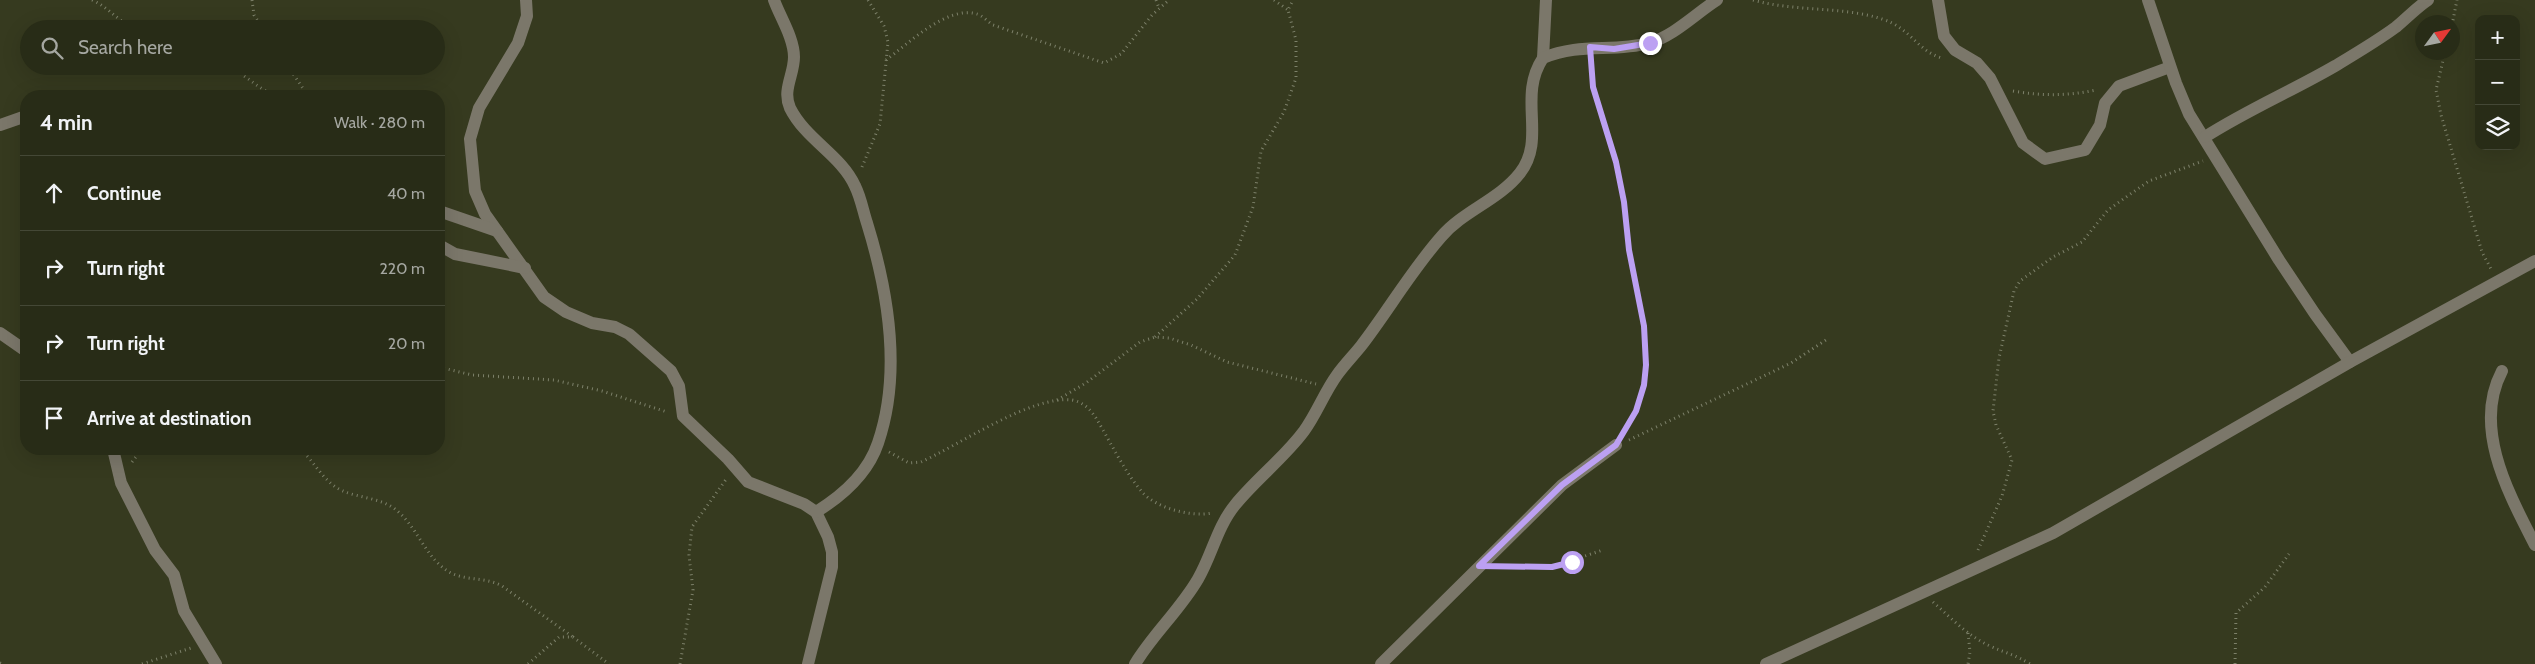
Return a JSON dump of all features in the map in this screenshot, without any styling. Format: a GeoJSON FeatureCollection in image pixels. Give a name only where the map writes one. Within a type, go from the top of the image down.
{"type":"FeatureCollection","features":[{"type":"Feature","properties":{"kind":"street"},"geometry":{"type":"LineString","coordinates":[[526,0],[527,16],[518,43],[479,108],[470,139],[475,191],[485,214],[544,297],[566,312],[592,323],[615,327],[629,334],[672,372],[679,386],[682,416],[748,482],[804,504],[816,512],[828,537],[832,552],[832,567],[808,664]]}},
{"type":"Feature","properties":{"kind":"street"},"geometry":{"type":"LineString","coordinates":[[774,0],[793,49],[794,58],[786,96],[790,107],[804,129],[844,168],[856,187],[874,249],[886,312],[890,348],[890,378],[878,444],[862,472],[846,491],[816,512]]}},
{"type":"Feature","properties":{"kind":"street"},"geometry":{"type":"LineString","coordinates":[[1135,664],[1180,609],[1199,577],[1220,527],[1234,506],[1304,430],[1330,386],[1442,236],[1461,219],[1509,185],[1520,173],[1530,155],[1533,137],[1530,100],[1534,74],[1543,58],[1546,0]]}},
{"type":"Feature","properties":{"kind":"street"},"geometry":{"type":"LineString","coordinates":[[1543,58],[1562,51],[1590,47],[1614,49],[1650,43],[1668,35],[1717,0]]}},
{"type":"Feature","properties":{"kind":"street"},"geometry":{"type":"LineString","coordinates":[[1938,0],[1944,36],[1955,50],[1977,63],[1990,78],[2023,143],[2045,159],[2085,150],[2100,125],[2105,103],[2119,86],[2170,67]]}},
{"type":"Feature","properties":{"kind":"street"},"geometry":{"type":"LineString","coordinates":[[2148,0],[2170,67],[2189,114],[2314,314],[2350,362]]}},
{"type":"Feature","properties":{"kind":"street"},"geometry":{"type":"LineString","coordinates":[[2205,137],[2238,116],[2284,94],[2336,65],[2396,26],[2412,10],[2428,0]]}},
{"type":"Feature","properties":{"kind":"street"},"geometry":{"type":"LineString","coordinates":[[0,125],[20,118]]}},
{"type":"Feature","properties":{"kind":"street"},"geometry":{"type":"LineString","coordinates":[[445,213],[497,230]]}},
{"type":"Feature","properties":{"kind":"street"},"geometry":{"type":"LineString","coordinates":[[445,248],[455,254],[524,268]]}},
{"type":"Feature","properties":{"kind":"street"},"geometry":{"type":"LineString","coordinates":[[1766,664],[1828,634],[1924,594],[2053,533],[2350,362],[2535,261]]}},
{"type":"Feature","properties":{"kind":"street"},"geometry":{"type":"LineString","coordinates":[[0,333],[20,347]]}},
{"type":"Feature","properties":{"kind":"street"},"geometry":{"type":"LineString","coordinates":[[2502,371],[2494,386],[2490,411],[2499,465],[2509,492],[2535,545]]}},
{"type":"Feature","properties":{"kind":"street"},"geometry":{"type":"LineString","coordinates":[[1381,664],[1562,485],[1616,445]]}},
{"type":"Feature","properties":{"kind":"street"},"geometry":{"type":"LineString","coordinates":[[114,455],[121,483],[155,550],[174,575],[184,611],[203,646],[216,664]]}},
{"type":"Feature","properties":{"kind":"path"},"geometry":{"type":"LineString","coordinates":[[92,0],[110,10],[119,20]]}},
{"type":"Feature","properties":{"kind":"path"},"geometry":{"type":"LineString","coordinates":[[252,0],[254,15],[258,20]]}},
{"type":"Feature","properties":{"kind":"path"},"geometry":{"type":"LineString","coordinates":[[856,187],[880,124],[888,42],[878,15],[868,0]]}},
{"type":"Feature","properties":{"kind":"path"},"geometry":{"type":"LineString","coordinates":[[1156,0],[1160,8]]}},
{"type":"Feature","properties":{"kind":"path"},"geometry":{"type":"LineString","coordinates":[[886,60],[926,29],[953,14],[977,14],[992,25],[1104,63],[1121,54],[1169,0]]}},
{"type":"Feature","properties":{"kind":"path"},"geometry":{"type":"LineString","coordinates":[[1155,337],[1197,299],[1235,255],[1253,206],[1261,150],[1284,112],[1296,78],[1296,40],[1288,10],[1274,0]]}},
{"type":"Feature","properties":{"kind":"path"},"geometry":{"type":"LineString","coordinates":[[1288,10],[1293,0]]}},
{"type":"Feature","properties":{"kind":"path"},"geometry":{"type":"LineString","coordinates":[[2454,15],[2457,0]]}},
{"type":"Feature","properties":{"kind":"path"},"geometry":{"type":"LineString","coordinates":[[1590,47],[1593,87],[1616,162],[1625,210],[1629,250],[1644,326],[1646,365],[1644,385],[1636,411],[1616,445]]}},
{"type":"Feature","properties":{"kind":"path"},"geometry":{"type":"LineString","coordinates":[[2443,60],[2436,90],[2441,115],[2482,252],[2487,265],[2502,280]]}},
{"type":"Feature","properties":{"kind":"path"},"geometry":{"type":"LineString","coordinates":[[244,75],[262,90]]}},
{"type":"Feature","properties":{"kind":"path"},"geometry":{"type":"LineString","coordinates":[[294,75],[304,90]]}},
{"type":"Feature","properties":{"kind":"path"},"geometry":{"type":"LineString","coordinates":[[1971,572],[2002,496],[2012,460],[1996,425],[1993,412],[1999,358],[2014,291],[2020,281],[2053,257],[2082,242],[2108,210],[2149,182],[2187,166],[2216,157]]}},
{"type":"Feature","properties":{"kind":"path"},"geometry":{"type":"LineString","coordinates":[[878,444],[895,457],[909,463],[921,462],[1010,417],[1056,400],[1086,383],[1140,342],[1155,337],[1169,338],[1191,345],[1227,362],[1303,382],[1330,386]]}},
{"type":"Feature","properties":{"kind":"path"},"geometry":{"type":"LineString","coordinates":[[1616,445],[1791,363],[1829,338]]}},
{"type":"Feature","properties":{"kind":"path"},"geometry":{"type":"LineString","coordinates":[[445,368],[472,375],[554,380],[682,416]]}},
{"type":"Feature","properties":{"kind":"path"},"geometry":{"type":"LineString","coordinates":[[1056,400],[1073,400],[1087,406],[1144,494],[1158,504],[1190,514],[1210,514],[1234,506]]}},
{"type":"Feature","properties":{"kind":"path"},"geometry":{"type":"LineString","coordinates":[[306,455],[314,462],[328,482],[343,491],[396,509],[440,566],[462,577],[490,580],[502,586],[606,663]]}},
{"type":"Feature","properties":{"kind":"path"},"geometry":{"type":"LineString","coordinates":[[680,664],[693,590],[689,555],[692,527],[721,489],[732,464]]}},
{"type":"Feature","properties":{"kind":"path"},"geometry":{"type":"LineString","coordinates":[[1479,566],[1552,567],[1603,550]]}},
{"type":"Feature","properties":{"kind":"path"},"geometry":{"type":"LineString","coordinates":[[2234,664],[2236,613],[2265,587],[2289,554]]}},
{"type":"Feature","properties":{"kind":"path"},"geometry":{"type":"LineString","coordinates":[[1924,594],[1968,632],[1990,646],[2014,654],[2030,664]]}},
{"type":"Feature","properties":{"kind":"path"},"geometry":{"type":"LineString","coordinates":[[1968,632],[1970,652],[1968,664]]}},
{"type":"Feature","properties":{"kind":"path"},"geometry":{"type":"LineString","coordinates":[[528,664],[559,638],[573,637]]}},
{"type":"Feature","properties":{"kind":"path"},"geometry":{"type":"LineString","coordinates":[[142,664],[180,650],[203,646]]}},
{"type":"Feature","properties":{"kind":"route"},"geometry":{"type":"LineString","coordinates":[[1572,562],[1552,567],[1533,568],[1479,566],[1562,485],[1616,445],[1636,411],[1644,385],[1646,365],[1644,326],[1629,250],[1624,202],[1616,162],[1593,87],[1590,47],[1614,49],[1650,43]]}}]}
